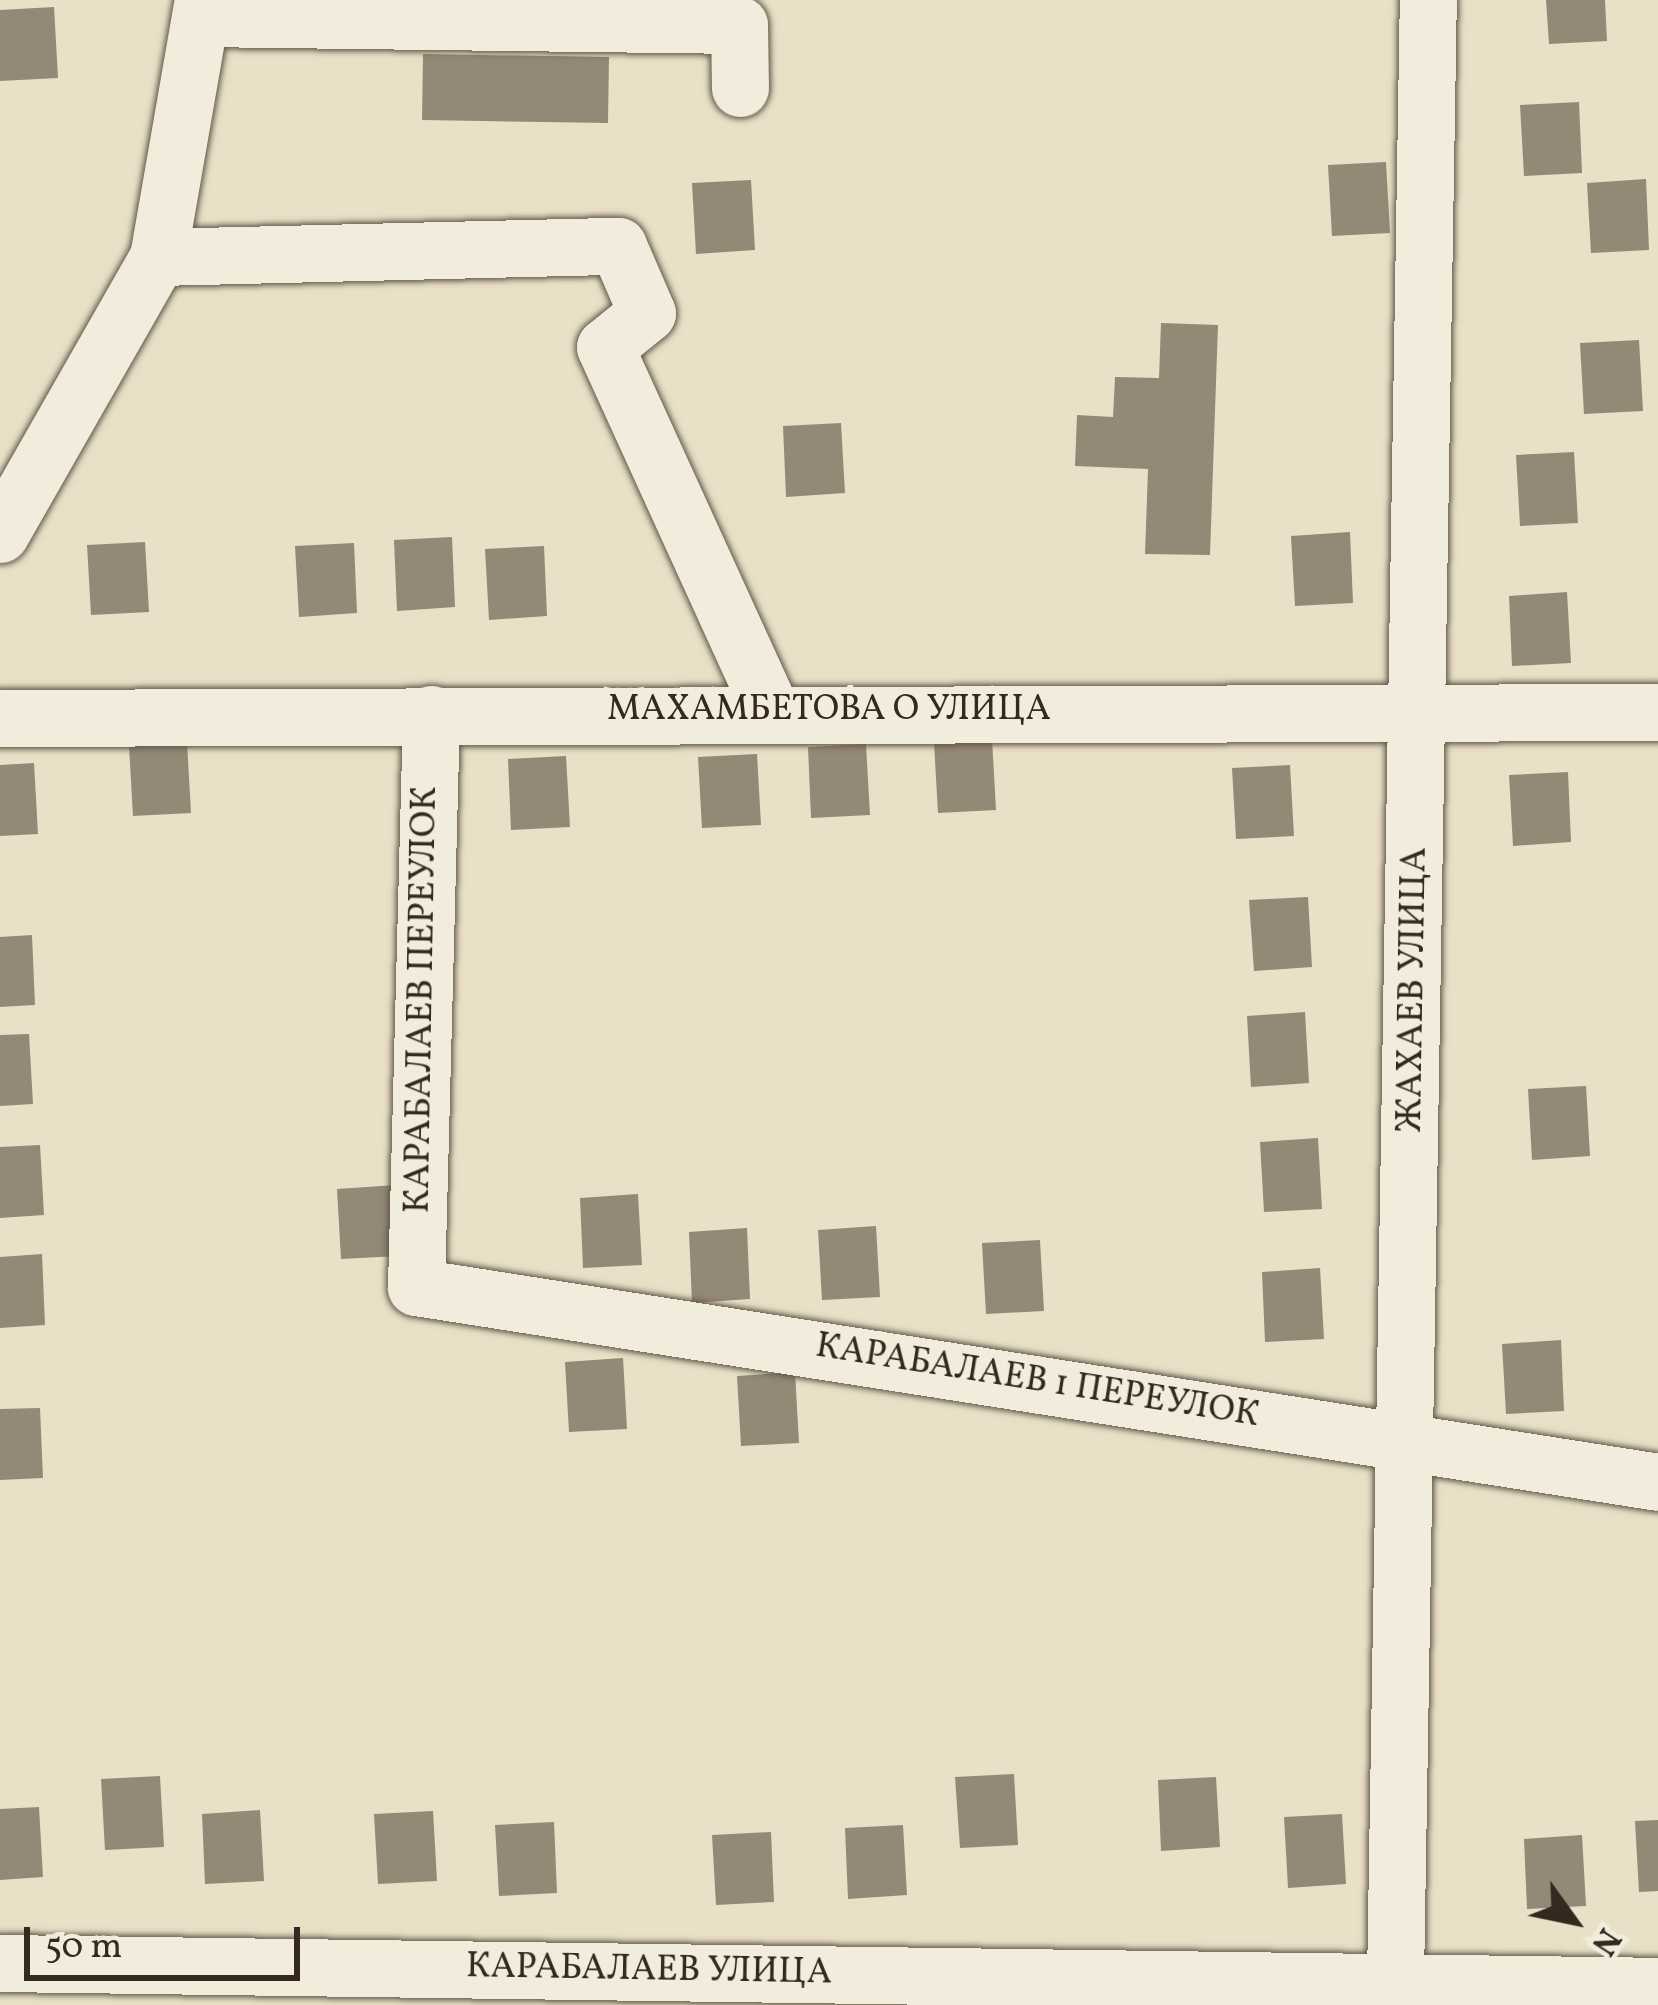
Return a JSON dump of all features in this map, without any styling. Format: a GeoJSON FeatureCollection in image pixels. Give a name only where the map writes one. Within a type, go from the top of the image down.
{"type":"FeatureCollection","features":[{"type":"Feature","properties":{"kind":"street","name":"ЖАХАЕВ УЛИЦА"},"geometry":{"type":"LineString","coordinates":[[1395,1980],[1420,706],[1428,0]]}},
{"type":"Feature","properties":{"kind":"street"},"geometry":{"type":"LineString","coordinates":[[0,534],[158,256],[202,9],[739,25],[740,88]]}},
{"type":"Feature","properties":{"kind":"street"},"geometry":{"type":"LineString","coordinates":[[158,256],[618,246],[647,313],[605,347],[771,712]]}},
{"type":"Feature","properties":{"kind":"street","name":"МАХАМБЕТОВА О УЛИЦА"},"geometry":{"type":"LineString","coordinates":[[0,718],[1420,706],[1658,712]]}},
{"type":"Feature","properties":{"kind":"street","name":"КАРАБАЛАЕВ ПЕРЕУЛОК"},"geometry":{"type":"LineString","coordinates":[[416,1287],[431,714]]}},
{"type":"Feature","properties":{"kind":"street","name":"КАРАБАЛАЕВ 1 ПЕРЕУЛОК"},"geometry":{"type":"LineString","coordinates":[[416,1287],[1658,1482]]}},
{"type":"Feature","properties":{"kind":"street","name":"КАРАБАЛАЕВ УЛИЦА"},"geometry":{"type":"LineString","coordinates":[[0,1964],[1658,1986]]}},
{"type":"Feature","properties":{"kind":"building"},"geometry":{"type":"Polygon","coordinates":[[[1546,0],[1605,0],[1607,41],[1549,44],[1546,0]]]}},
{"type":"Feature","properties":{"kind":"building"},"geometry":{"type":"Polygon","coordinates":[[[54,7],[58,78],[0,81],[0,10],[54,7]]]}},
{"type":"Feature","properties":{"kind":"building"},"geometry":{"type":"Polygon","coordinates":[[[423,54],[609,57],[608,123],[422,120],[423,54]]]}},
{"type":"Feature","properties":{"kind":"building"},"geometry":{"type":"Polygon","coordinates":[[[1579,102],[1582,173],[1524,176],[1520,105],[1579,102]]]}},
{"type":"Feature","properties":{"kind":"building"},"geometry":{"type":"Polygon","coordinates":[[[1386,162],[1390,233],[1332,236],[1328,165],[1386,162]]]}},
{"type":"Feature","properties":{"kind":"building"},"geometry":{"type":"Polygon","coordinates":[[[1646,179],[1649,250],[1591,253],[1587,183],[1646,179]]]}},
{"type":"Feature","properties":{"kind":"building"},"geometry":{"type":"Polygon","coordinates":[[[751,180],[755,250],[696,254],[692,183],[751,180]]]}},
{"type":"Feature","properties":{"kind":"building"},"geometry":{"type":"Polygon","coordinates":[[[1161,323],[1218,325],[1210,555],[1145,554],[1148,469],[1075,466],[1077,415],[1113,417],[1115,377],[1159,378],[1161,323]]]}},
{"type":"Feature","properties":{"kind":"building"},"geometry":{"type":"Polygon","coordinates":[[[1639,340],[1643,411],[1584,414],[1580,343],[1639,340]]]}},
{"type":"Feature","properties":{"kind":"building"},"geometry":{"type":"Polygon","coordinates":[[[841,423],[845,493],[786,497],[783,426],[841,423]]]}},
{"type":"Feature","properties":{"kind":"building"},"geometry":{"type":"Polygon","coordinates":[[[1574,452],[1578,523],[1520,526],[1516,455],[1574,452]]]}},
{"type":"Feature","properties":{"kind":"building"},"geometry":{"type":"Polygon","coordinates":[[[1350,532],[1353,603],[1295,606],[1291,536],[1350,532]]]}},
{"type":"Feature","properties":{"kind":"building"},"geometry":{"type":"Polygon","coordinates":[[[452,537],[455,607],[397,611],[394,540],[452,537]]]}},
{"type":"Feature","properties":{"kind":"building"},"geometry":{"type":"Polygon","coordinates":[[[145,542],[149,612],[91,615],[87,545],[145,542]]]}},
{"type":"Feature","properties":{"kind":"building"},"geometry":{"type":"Polygon","coordinates":[[[354,543],[357,613],[299,617],[295,546],[354,543]]]}},
{"type":"Feature","properties":{"kind":"building"},"geometry":{"type":"Polygon","coordinates":[[[544,546],[547,616],[489,620],[485,549],[544,546]]]}},
{"type":"Feature","properties":{"kind":"building"},"geometry":{"type":"Polygon","coordinates":[[[1567,592],[1571,663],[1512,666],[1509,596],[1567,592]]]}},
{"type":"Feature","properties":{"kind":"building"},"geometry":{"type":"Polygon","coordinates":[[[992,739],[996,810],[938,813],[934,743],[992,739]]]}},
{"type":"Feature","properties":{"kind":"building"},"geometry":{"type":"Polygon","coordinates":[[[187,742],[191,813],[133,816],[129,746],[187,742]]]}},
{"type":"Feature","properties":{"kind":"building"},"geometry":{"type":"Polygon","coordinates":[[[866,744],[870,815],[811,818],[808,747],[866,744]]]}},
{"type":"Feature","properties":{"kind":"building"},"geometry":{"type":"Polygon","coordinates":[[[757,754],[761,825],[702,828],[698,757],[757,754]]]}},
{"type":"Feature","properties":{"kind":"building"},"geometry":{"type":"Polygon","coordinates":[[[566,756],[570,827],[511,830],[508,759],[566,756]]]}},
{"type":"Feature","properties":{"kind":"building"},"geometry":{"type":"Polygon","coordinates":[[[34,763],[38,834],[0,836],[0,765],[34,763]]]}},
{"type":"Feature","properties":{"kind":"building"},"geometry":{"type":"Polygon","coordinates":[[[1290,765],[1294,836],[1236,839],[1232,768],[1290,765]]]}},
{"type":"Feature","properties":{"kind":"building"},"geometry":{"type":"Polygon","coordinates":[[[1568,772],[1571,842],[1513,846],[1509,775],[1568,772]]]}},
{"type":"Feature","properties":{"kind":"building"},"geometry":{"type":"Polygon","coordinates":[[[1308,897],[1312,967],[1254,971],[1249,900],[1308,897]]]}},
{"type":"Feature","properties":{"kind":"building"},"geometry":{"type":"Polygon","coordinates":[[[32,935],[35,1005],[0,1007],[0,937],[32,935]]]}},
{"type":"Feature","properties":{"kind":"building"},"geometry":{"type":"Polygon","coordinates":[[[1305,1012],[1309,1083],[1251,1087],[1247,1016],[1305,1012]]]}},
{"type":"Feature","properties":{"kind":"building"},"geometry":{"type":"Polygon","coordinates":[[[29,1034],[33,1104],[0,1106],[0,1035],[29,1034]]]}},
{"type":"Feature","properties":{"kind":"building"},"geometry":{"type":"Polygon","coordinates":[[[1586,1086],[1590,1156],[1532,1160],[1528,1089],[1586,1086]]]}},
{"type":"Feature","properties":{"kind":"building"},"geometry":{"type":"Polygon","coordinates":[[[1318,1138],[1322,1209],[1264,1212],[1260,1142],[1318,1138]]]}},
{"type":"Feature","properties":{"kind":"building"},"geometry":{"type":"Polygon","coordinates":[[[40,1145],[44,1215],[0,1218],[0,1147],[40,1145]]]}},
{"type":"Feature","properties":{"kind":"building"},"geometry":{"type":"Polygon","coordinates":[[[396,1185],[399,1256],[341,1259],[337,1189],[396,1185]]]}},
{"type":"Feature","properties":{"kind":"building"},"geometry":{"type":"Polygon","coordinates":[[[638,1194],[642,1265],[583,1268],[580,1198],[638,1194]]]}},
{"type":"Feature","properties":{"kind":"building"},"geometry":{"type":"Polygon","coordinates":[[[876,1226],[880,1297],[822,1300],[818,1230],[876,1226]]]}},
{"type":"Feature","properties":{"kind":"building"},"geometry":{"type":"Polygon","coordinates":[[[747,1228],[750,1299],[692,1303],[689,1232],[747,1228]]]}},
{"type":"Feature","properties":{"kind":"building"},"geometry":{"type":"Polygon","coordinates":[[[1040,1240],[1044,1311],[986,1314],[982,1243],[1040,1240]]]}},
{"type":"Feature","properties":{"kind":"building"},"geometry":{"type":"Polygon","coordinates":[[[42,1254],[45,1325],[0,1328],[0,1257],[42,1254]]]}},
{"type":"Feature","properties":{"kind":"building"},"geometry":{"type":"Polygon","coordinates":[[[1320,1268],[1324,1339],[1265,1342],[1262,1272],[1320,1268]]]}},
{"type":"Feature","properties":{"kind":"building"},"geometry":{"type":"Polygon","coordinates":[[[1561,1340],[1564,1411],[1506,1414],[1502,1344],[1561,1340]]]}},
{"type":"Feature","properties":{"kind":"building"},"geometry":{"type":"Polygon","coordinates":[[[623,1358],[627,1429],[569,1432],[565,1362],[623,1358]]]}},
{"type":"Feature","properties":{"kind":"building"},"geometry":{"type":"Polygon","coordinates":[[[795,1372],[799,1443],[741,1446],[737,1376],[795,1372]]]}},
{"type":"Feature","properties":{"kind":"building"},"geometry":{"type":"Polygon","coordinates":[[[40,1408],[43,1478],[0,1480],[0,1409],[40,1408]]]}},
{"type":"Feature","properties":{"kind":"building"},"geometry":{"type":"Polygon","coordinates":[[[1014,1774],[1018,1845],[960,1848],[955,1777],[1014,1774]]]}},
{"type":"Feature","properties":{"kind":"building"},"geometry":{"type":"Polygon","coordinates":[[[160,1776],[164,1847],[105,1850],[101,1779],[160,1776]]]}},
{"type":"Feature","properties":{"kind":"building"},"geometry":{"type":"Polygon","coordinates":[[[1216,1777],[1220,1847],[1161,1851],[1158,1780],[1216,1777]]]}},
{"type":"Feature","properties":{"kind":"building"},"geometry":{"type":"Polygon","coordinates":[[[39,1807],[43,1877],[0,1880],[0,1809],[39,1807]]]}},
{"type":"Feature","properties":{"kind":"building"},"geometry":{"type":"Polygon","coordinates":[[[260,1810],[264,1881],[205,1884],[202,1814],[260,1810]]]}},
{"type":"Feature","properties":{"kind":"building"},"geometry":{"type":"Polygon","coordinates":[[[433,1811],[437,1881],[378,1884],[374,1814],[433,1811]]]}},
{"type":"Feature","properties":{"kind":"building"},"geometry":{"type":"Polygon","coordinates":[[[1342,1814],[1346,1884],[1288,1888],[1284,1817],[1342,1814]]]}},
{"type":"Feature","properties":{"kind":"building"},"geometry":{"type":"Polygon","coordinates":[[[1658,1820],[1658,1891],[1639,1892],[1635,1821],[1658,1820]]]}},
{"type":"Feature","properties":{"kind":"building"},"geometry":{"type":"Polygon","coordinates":[[[554,1822],[557,1893],[499,1896],[495,1825],[554,1822]]]}},
{"type":"Feature","properties":{"kind":"building"},"geometry":{"type":"Polygon","coordinates":[[[903,1825],[907,1895],[848,1899],[845,1828],[903,1825]]]}},
{"type":"Feature","properties":{"kind":"building"},"geometry":{"type":"Polygon","coordinates":[[[771,1832],[774,1902],[716,1905],[712,1835],[771,1832]]]}},
{"type":"Feature","properties":{"kind":"building"},"geometry":{"type":"Polygon","coordinates":[[[1582,1835],[1586,1906],[1527,1909],[1524,1839],[1582,1835]]]}}]}
